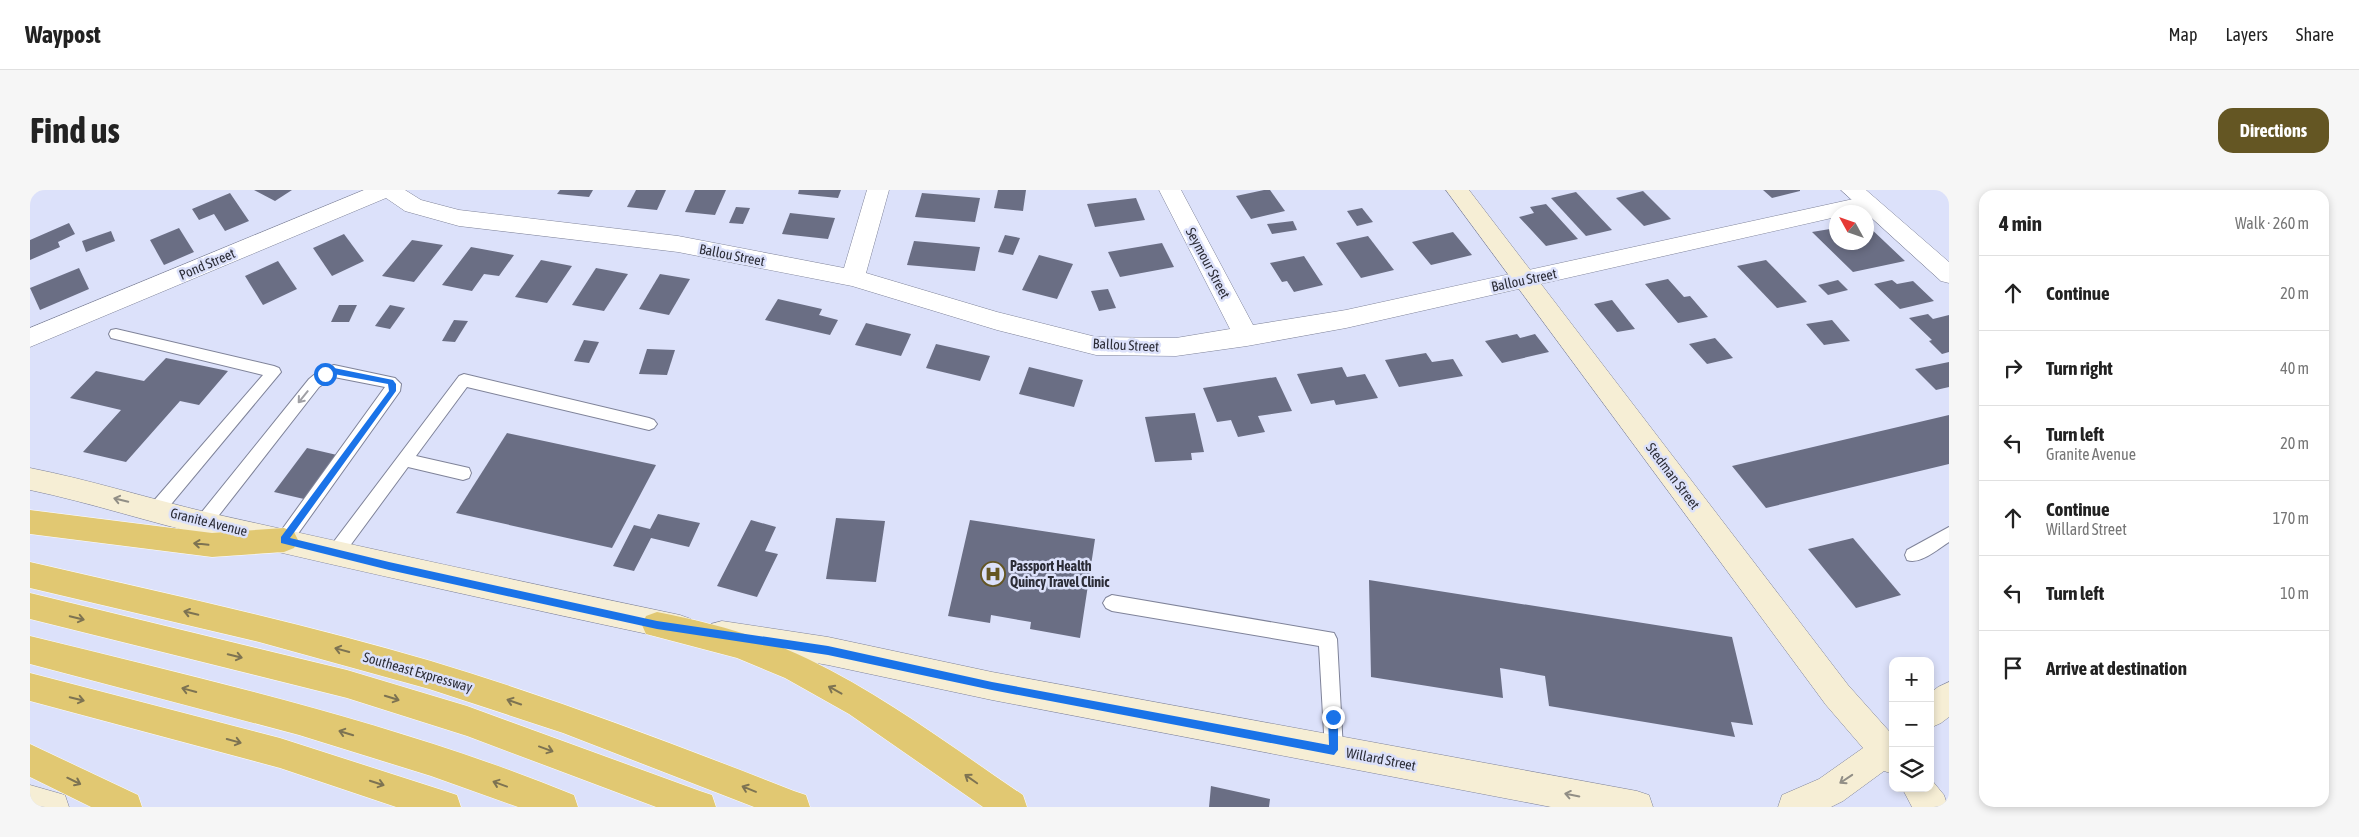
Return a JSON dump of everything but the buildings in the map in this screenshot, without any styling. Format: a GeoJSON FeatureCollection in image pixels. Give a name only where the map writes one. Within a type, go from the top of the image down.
{"type":"FeatureCollection","features":[{"type":"Feature","properties":{"kind":"highway"},"geometry":{"type":"LineString","coordinates":[[30,522],[212,545],[284,540]]}},
{"type":"Feature","properties":{"kind":"highway","name":"Southeast Expressway"},"geometry":{"type":"LineString","coordinates":[[30,575],[307,641],[468,687],[672,758],[794,807]]}},
{"type":"Feature","properties":{"kind":"highway"},"geometry":{"type":"LineString","coordinates":[[30,606],[347,684],[475,724],[700,807]]}},
{"type":"Feature","properties":{"kind":"highway"},"geometry":{"type":"LineString","coordinates":[[657,625],[732,642],[796,669],[885,719],[1011,807]]}},
{"type":"Feature","properties":{"kind":"highway"},"geometry":{"type":"LineString","coordinates":[[30,650],[313,723],[431,760],[562,807]]}},
{"type":"Feature","properties":{"kind":"highway"},"geometry":{"type":"LineString","coordinates":[[30,687],[280,753],[445,807]]}},
{"type":"Feature","properties":{"kind":"highway"},"geometry":{"type":"LineString","coordinates":[[30,760],[126,807]]}},
{"type":"Feature","properties":{"kind":"main road","name":"Stedman Street"},"geometry":{"type":"LineString","coordinates":[[1457,190],[1837,695],[1889,751]]}},
{"type":"Feature","properties":{"kind":"main road","name":"Granite Avenue"},"geometry":{"type":"LineString","coordinates":[[30,479],[75,488],[203,523],[284,540],[389,566]]}},
{"type":"Feature","properties":{"kind":"main road","name":"Willard Street"},"geometry":{"type":"LineString","coordinates":[[389,566],[657,625],[828,650],[992,686],[1628,806]]}},
{"type":"Feature","properties":{"kind":"main road"},"geometry":{"type":"LineString","coordinates":[[1934,710],[1949,698]]}},
{"type":"Feature","properties":{"kind":"main road"},"geometry":{"type":"LineString","coordinates":[[1794,807],[1831,790],[1889,753]]}},
{"type":"Feature","properties":{"kind":"main road"},"geometry":{"type":"LineString","coordinates":[[1921,792],[1932,807]]}},
{"type":"Feature","properties":{"kind":"main road"},"geometry":{"type":"LineString","coordinates":[[30,801],[53,807]]}},
{"type":"Feature","properties":{"kind":"street","name":"Pond Street"},"geometry":{"type":"LineString","coordinates":[[30,338],[384,190]]}},
{"type":"Feature","properties":{"kind":"street","name":"Ballou Street"},"geometry":{"type":"LineString","coordinates":[[390,190],[413,206],[459,218],[678,244],[853,278],[996,321],[1096,346],[1176,347],[1346,319],[1524,280],[1859,196]]}},
{"type":"Feature","properties":{"kind":"street"},"geometry":{"type":"LineString","coordinates":[[853,278],[878,190]]}},
{"type":"Feature","properties":{"kind":"street","name":"Seymour Street"},"geometry":{"type":"LineString","coordinates":[[1170,190],[1246,336]]}},
{"type":"Feature","properties":{"kind":"street"},"geometry":{"type":"LineString","coordinates":[[1859,196],[1949,275]]}},
{"type":"Feature","properties":{"kind":"lane"},"geometry":{"type":"LineString","coordinates":[[116,334],[274,372],[157,509]]}},
{"type":"Feature","properties":{"kind":"lane"},"geometry":{"type":"LineString","coordinates":[[203,523],[314,383],[325,374],[334,371],[393,384],[392,391],[284,540]]}},
{"type":"Feature","properties":{"kind":"lane"},"geometry":{"type":"LineString","coordinates":[[335,553],[464,380],[649,424]]}},
{"type":"Feature","properties":{"kind":"lane"},"geometry":{"type":"LineString","coordinates":[[404,460],[463,473]]}},
{"type":"Feature","properties":{"kind":"lane"},"geometry":{"type":"LineString","coordinates":[[1913,555],[1949,534]]}},
{"type":"Feature","properties":{"kind":"lane"},"geometry":{"type":"LineString","coordinates":[[1112,603],[1328,639],[1334,750]]}},
{"type":"Feature","properties":{"kind":"place","name":"Passport Health Quincy Travel Clinic"},"geometry":{"type":"Point","coordinates":[993,574]}},
{"type":"Feature","properties":{"kind":"route"},"geometry":{"type":"LineString","coordinates":[[325,374],[334,371],[390,382],[393,384],[393,388],[284,540],[389,566],[657,625],[828,650],[992,686],[1334,750],[1333,717]]}}]}
